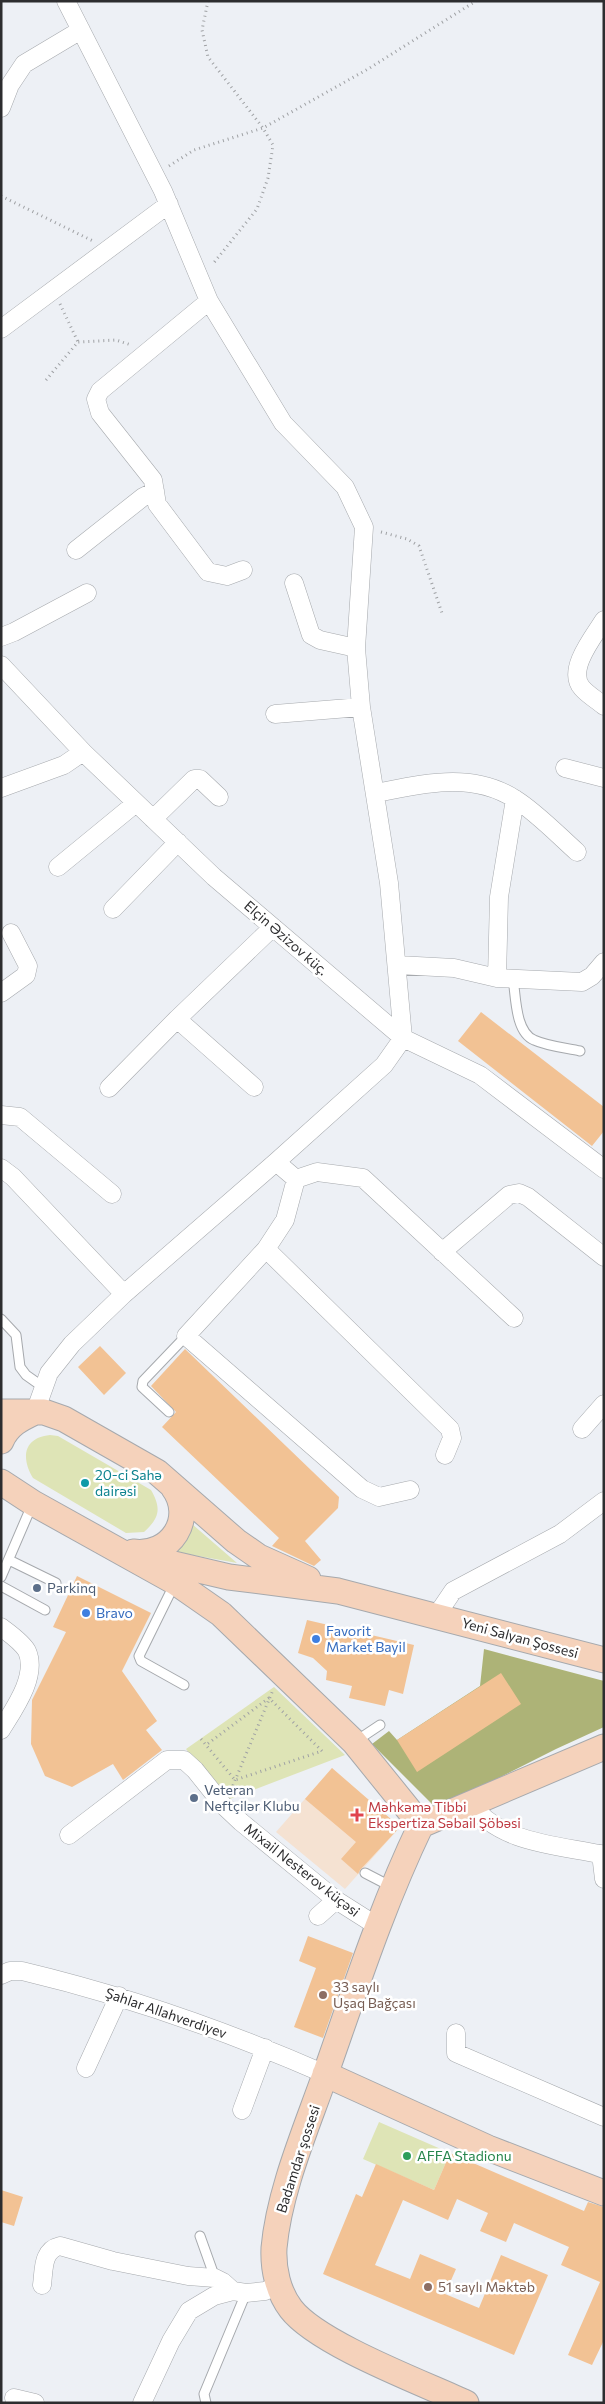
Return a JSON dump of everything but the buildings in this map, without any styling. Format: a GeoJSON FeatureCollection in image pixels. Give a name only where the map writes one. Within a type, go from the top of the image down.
{"type":"FeatureCollection","features":[{"type":"Feature","properties":{"kind":"main road"},"geometry":{"type":"LineString","coordinates":[[1,1412],[35,1412],[52,1414],[64,1419],[158,1472],[236,1541],[282,1569],[338,1591]]}},
{"type":"Feature","properties":{"kind":"main road"},"geometry":{"type":"LineString","coordinates":[[1,1441],[8,1428],[17,1420],[35,1412]]}},
{"type":"Feature","properties":{"kind":"main road"},"geometry":{"type":"LineString","coordinates":[[1,1472],[8,1484],[18,1493],[175,1582],[220,1614],[354,1742],[421,1825],[604,1747]]}},
{"type":"Feature","properties":{"kind":"main road"},"geometry":{"type":"LineString","coordinates":[[116,1550],[150,1552],[170,1543],[178,1533],[182,1520],[182,1507],[178,1494],[167,1480]]}},
{"type":"Feature","properties":{"kind":"main road"},"geometry":{"type":"LineString","coordinates":[[116,1550],[202,1572],[338,1591]]}},
{"type":"Feature","properties":{"kind":"main road","name":"Yeni Salyan Şossesi"},"geometry":{"type":"LineString","coordinates":[[338,1591],[604,1660]]}},
{"type":"Feature","properties":{"kind":"main road","name":"Badamdar şossesi"},"geometry":{"type":"LineString","coordinates":[[421,1825],[392,1887],[377,1926],[302,2140],[278,2220],[274,2250],[275,2271],[279,2286],[290,2308],[313,2329],[347,2348],[466,2403]]}},
{"type":"Feature","properties":{"kind":"main road"},"geometry":{"type":"LineString","coordinates":[[326,2074],[488,2148],[604,2193]]}},
{"type":"Feature","properties":{"kind":"street"},"geometry":{"type":"LineString","coordinates":[[35,1412],[43,1387],[59,1358],[124,1294],[384,1065],[403,1038],[398,965],[376,793],[361,707],[356,648],[364,528],[345,487],[283,423],[209,301],[169,204],[66,1]]}},
{"type":"Feature","properties":{"kind":"street"},"geometry":{"type":"LineString","coordinates":[[1,108],[10,85],[24,64],[81,30]]}},
{"type":"Feature","properties":{"kind":"street"},"geometry":{"type":"LineString","coordinates":[[1,329],[169,204]]}},
{"type":"Feature","properties":{"kind":"street"},"geometry":{"type":"LineString","coordinates":[[209,301],[100,391],[96,399],[100,413],[153,480],[157,504],[208,572],[227,576],[243,570]]}},
{"type":"Feature","properties":{"kind":"street"},"geometry":{"type":"LineString","coordinates":[[76,550],[143,497],[155,491]]}},
{"type":"Feature","properties":{"kind":"street"},"geometry":{"type":"LineString","coordinates":[[294,583],[311,635],[320,640],[356,648]]}},
{"type":"Feature","properties":{"kind":"street"},"geometry":{"type":"LineString","coordinates":[[1,637],[87,593]]}},
{"type":"Feature","properties":{"kind":"street"},"geometry":{"type":"LineString","coordinates":[[604,620],[580,658],[578,673],[580,687],[604,706]]}},
{"type":"Feature","properties":{"kind":"street","name":"Elçin Əzizov küç."},"geometry":{"type":"LineString","coordinates":[[1,664],[83,752],[153,819],[273,927],[403,1038],[480,1075],[601,1162]]}},
{"type":"Feature","properties":{"kind":"street"},"geometry":{"type":"LineString","coordinates":[[275,714],[361,707]]}},
{"type":"Feature","properties":{"kind":"street"},"geometry":{"type":"LineString","coordinates":[[1,788],[64,765],[83,752]]}},
{"type":"Feature","properties":{"kind":"street"},"geometry":{"type":"LineString","coordinates":[[565,768],[604,778]]}},
{"type":"Feature","properties":{"kind":"street"},"geometry":{"type":"LineString","coordinates":[[153,819],[194,779],[200,779],[219,796]]}},
{"type":"Feature","properties":{"kind":"street"},"geometry":{"type":"LineString","coordinates":[[376,793],[438,781],[460,782],[485,788],[516,799],[577,852]]}},
{"type":"Feature","properties":{"kind":"street"},"geometry":{"type":"LineString","coordinates":[[505,978],[499,897],[516,799]]}},
{"type":"Feature","properties":{"kind":"street"},"geometry":{"type":"LineString","coordinates":[[58,867],[136,803]]}},
{"type":"Feature","properties":{"kind":"street"},"geometry":{"type":"LineString","coordinates":[[113,910],[178,842]]}},
{"type":"Feature","properties":{"kind":"street"},"geometry":{"type":"LineString","coordinates":[[109,1088],[177,1019],[273,927]]}},
{"type":"Feature","properties":{"kind":"street"},"geometry":{"type":"LineString","coordinates":[[1,993],[26,975],[28,966],[11,933]]}},
{"type":"Feature","properties":{"kind":"street"},"geometry":{"type":"LineString","coordinates":[[398,965],[454,968],[505,978],[582,982],[592,976],[604,962]]}},
{"type":"Feature","properties":{"kind":"street"},"geometry":{"type":"LineString","coordinates":[[177,1019],[254,1087]]}},
{"type":"Feature","properties":{"kind":"street"},"geometry":{"type":"LineString","coordinates":[[1,1115],[20,1117],[112,1194]]}},
{"type":"Feature","properties":{"kind":"street"},"geometry":{"type":"LineString","coordinates":[[276,1162],[296,1179]]}},
{"type":"Feature","properties":{"kind":"street"},"geometry":{"type":"LineString","coordinates":[[1,1168],[13,1177],[124,1294]]}},
{"type":"Feature","properties":{"kind":"street"},"geometry":{"type":"LineString","coordinates":[[296,1179],[318,1172],[363,1178],[514,1318]]}},
{"type":"Feature","properties":{"kind":"street"},"geometry":{"type":"LineString","coordinates":[[296,1179],[285,1220],[266,1249],[186,1336],[362,1490],[379,1497],[410,1490]]}},
{"type":"Feature","properties":{"kind":"street"},"geometry":{"type":"LineString","coordinates":[[442,1252],[510,1195],[519,1193],[528,1197],[604,1257]]}},
{"type":"Feature","properties":{"kind":"street"},"geometry":{"type":"LineString","coordinates":[[266,1249],[450,1429],[452,1438],[445,1454]]}},
{"type":"Feature","properties":{"kind":"street"},"geometry":{"type":"LineString","coordinates":[[582,1429],[604,1404]]}},
{"type":"Feature","properties":{"kind":"street"},"geometry":{"type":"LineString","coordinates":[[436,1616],[453,1591],[560,1534],[604,1501]]}},
{"type":"Feature","properties":{"kind":"street"},"geometry":{"type":"LineString","coordinates":[[1,1627],[26,1650],[30,1663],[30,1674],[24,1689],[1,1730]]}},
{"type":"Feature","properties":{"kind":"street","name":"Mixail Nesterov küçəsi"},"geometry":{"type":"LineString","coordinates":[[69,1835],[167,1760],[184,1760],[241,1822],[336,1900],[377,1926]]}},
{"type":"Feature","properties":{"kind":"street"},"geometry":{"type":"LineString","coordinates":[[470,1803],[479,1816],[491,1825],[533,1841],[602,1855],[604,1879]]}},
{"type":"Feature","properties":{"kind":"street"},"geometry":{"type":"LineString","coordinates":[[318,1916],[336,1900]]}},
{"type":"Feature","properties":{"kind":"street","name":"Şahlar Allahverdiyev"},"geometry":{"type":"LineString","coordinates":[[1,1975],[10,1971],[22,1971],[119,1996],[264,2048],[326,2074]]}},
{"type":"Feature","properties":{"kind":"street"},"geometry":{"type":"LineString","coordinates":[[86,2068],[119,1996]]}},
{"type":"Feature","properties":{"kind":"street"},"geometry":{"type":"LineString","coordinates":[[456,2033],[456,2053],[604,2117]]}},
{"type":"Feature","properties":{"kind":"street"},"geometry":{"type":"LineString","coordinates":[[242,2110],[264,2048]]}},
{"type":"Feature","properties":{"kind":"street"},"geometry":{"type":"LineString","coordinates":[[42,2286],[46,2255],[52,2248],[60,2246],[113,2261],[188,2276],[214,2278],[240,2292]]}},
{"type":"Feature","properties":{"kind":"street"},"geometry":{"type":"LineString","coordinates":[[142,2403],[167,2349],[189,2311],[214,2296],[279,2286]]}},
{"type":"Feature","properties":{"kind":"street"},"geometry":{"type":"LineString","coordinates":[[14,2398],[35,2403]]}},
{"type":"Feature","properties":{"kind":"lane"},"geometry":{"type":"LineString","coordinates":[[505,978],[525,1032],[533,1040],[580,1051]]}},
{"type":"Feature","properties":{"kind":"lane"},"geometry":{"type":"LineString","coordinates":[[1,1319],[16,1335],[20,1367],[43,1387]]}},
{"type":"Feature","properties":{"kind":"lane"},"geometry":{"type":"LineString","coordinates":[[169,1412],[146,1392],[142,1387],[143,1381],[186,1336]]}},
{"type":"Feature","properties":{"kind":"lane"},"geometry":{"type":"LineString","coordinates":[[1,1577],[9,1560],[18,1493]]}},
{"type":"Feature","properties":{"kind":"lane"},"geometry":{"type":"LineString","coordinates":[[9,1560],[56,1583]]}},
{"type":"Feature","properties":{"kind":"lane"},"geometry":{"type":"LineString","coordinates":[[175,1582],[139,1656],[141,1661],[184,1684]]}},
{"type":"Feature","properties":{"kind":"lane"},"geometry":{"type":"LineString","coordinates":[[1,1586],[45,1610]]}},
{"type":"Feature","properties":{"kind":"lane"},"geometry":{"type":"LineString","coordinates":[[354,1742],[380,1725]]}},
{"type":"Feature","properties":{"kind":"lane"},"geometry":{"type":"LineString","coordinates":[[365,1873],[392,1887]]}},
{"type":"Feature","properties":{"kind":"lane"},"geometry":{"type":"LineString","coordinates":[[200,2236],[214,2278]]}},
{"type":"Feature","properties":{"kind":"lane"},"geometry":{"type":"LineString","coordinates":[[206,2403],[204,2394],[240,2292]]}},
{"type":"Feature","properties":{"kind":"path"},"geometry":{"type":"LineString","coordinates":[[200,279],[257,209],[268,178],[273,145],[263,128],[208,57],[202,30],[208,1]]}},
{"type":"Feature","properties":{"kind":"path"},"geometry":{"type":"LineString","coordinates":[[155,175],[194,150],[263,128],[368,70],[476,1]]}},
{"type":"Feature","properties":{"kind":"path"},"geometry":{"type":"LineString","coordinates":[[1,196],[109,249]]}},
{"type":"Feature","properties":{"kind":"path"},"geometry":{"type":"LineString","coordinates":[[53,290],[78,342]]}},
{"type":"Feature","properties":{"kind":"path"},"geometry":{"type":"LineString","coordinates":[[46,380],[78,342],[116,340],[149,351]]}},
{"type":"Feature","properties":{"kind":"path"},"geometry":{"type":"LineString","coordinates":[[364,528],[407,539],[419,546],[443,616]]}},
{"type":"Feature","properties":{"kind":"path"},"geometry":{"type":"LineString","coordinates":[[230,1793],[274,1687]]}},
{"type":"Feature","properties":{"kind":"path"},"geometry":{"type":"LineString","coordinates":[[206,1745],[269,1698]]}},
{"type":"Feature","properties":{"kind":"path"},"geometry":{"type":"LineString","coordinates":[[235,1780],[322,1751],[269,1698]]}},
{"type":"Feature","properties":{"kind":"path"},"geometry":{"type":"LineString","coordinates":[[201,1739],[235,1780]]}},
{"type":"Feature","properties":{"kind":"shaded area"},"geometry":{"type":"Polygon","coordinates":[[[332,1768],[400,1827],[345,1889],[276,1832],[332,1768]]]}},
{"type":"Feature","properties":{"kind":"green space"},"geometry":{"type":"Polygon","coordinates":[[[50,1435],[58,1436],[151,1490],[158,1508],[156,1518],[149,1527],[144,1532],[126,1533],[33,1478],[27,1463],[27,1450],[34,1440],[50,1435]]]}},
{"type":"Feature","properties":{"kind":"green space"},"geometry":{"type":"Polygon","coordinates":[[[192,1524],[237,1563],[176,1552],[187,1540],[192,1524]]]}},
{"type":"Feature","properties":{"kind":"green space"},"geometry":{"type":"Polygon","coordinates":[[[484,1649],[604,1681],[604,1727],[437,1809],[372,1744],[389,1731],[397,1740],[480,1686],[484,1649]]]}},
{"type":"Feature","properties":{"kind":"green space"},"geometry":{"type":"Polygon","coordinates":[[[274,1687],[345,1755],[227,1800],[186,1749],[274,1687]]]}},
{"type":"Feature","properties":{"kind":"green space","name":"AFFA Stadionu"},"geometry":{"type":"Polygon","coordinates":[[[379,2122],[450,2153],[434,2190],[363,2159],[379,2122]]]}},
{"type":"Feature","properties":{"kind":"place","name":"20-ci Sahə dairəsi"},"geometry":{"type":"Point","coordinates":[85,1483]}},
{"type":"Feature","properties":{"kind":"place","name":"Parkinq"},"geometry":{"type":"Point","coordinates":[37,1588]}},
{"type":"Feature","properties":{"kind":"place","name":"Bravo"},"geometry":{"type":"Point","coordinates":[86,1613]}},
{"type":"Feature","properties":{"kind":"place","name":"Favorit Market Bayil"},"geometry":{"type":"Point","coordinates":[316,1639]}},
{"type":"Feature","properties":{"kind":"place","name":"Veteran Neftçilər Klubu"},"geometry":{"type":"Point","coordinates":[194,1798]}},
{"type":"Feature","properties":{"kind":"place","name":"Məhkəmə Tibbi Ekspertiza Səbail Şöbəsi"},"geometry":{"type":"Point","coordinates":[357,1815]}},
{"type":"Feature","properties":{"kind":"place","name":"33 saylı Uşaq Bağçası"},"geometry":{"type":"Point","coordinates":[323,1995]}},
{"type":"Feature","properties":{"kind":"place","name":"AFFA Stadionu"},"geometry":{"type":"Point","coordinates":[407,2156]}},
{"type":"Feature","properties":{"kind":"place","name":"51 saylı Məktəb"},"geometry":{"type":"Point","coordinates":[428,2287]}}]}
